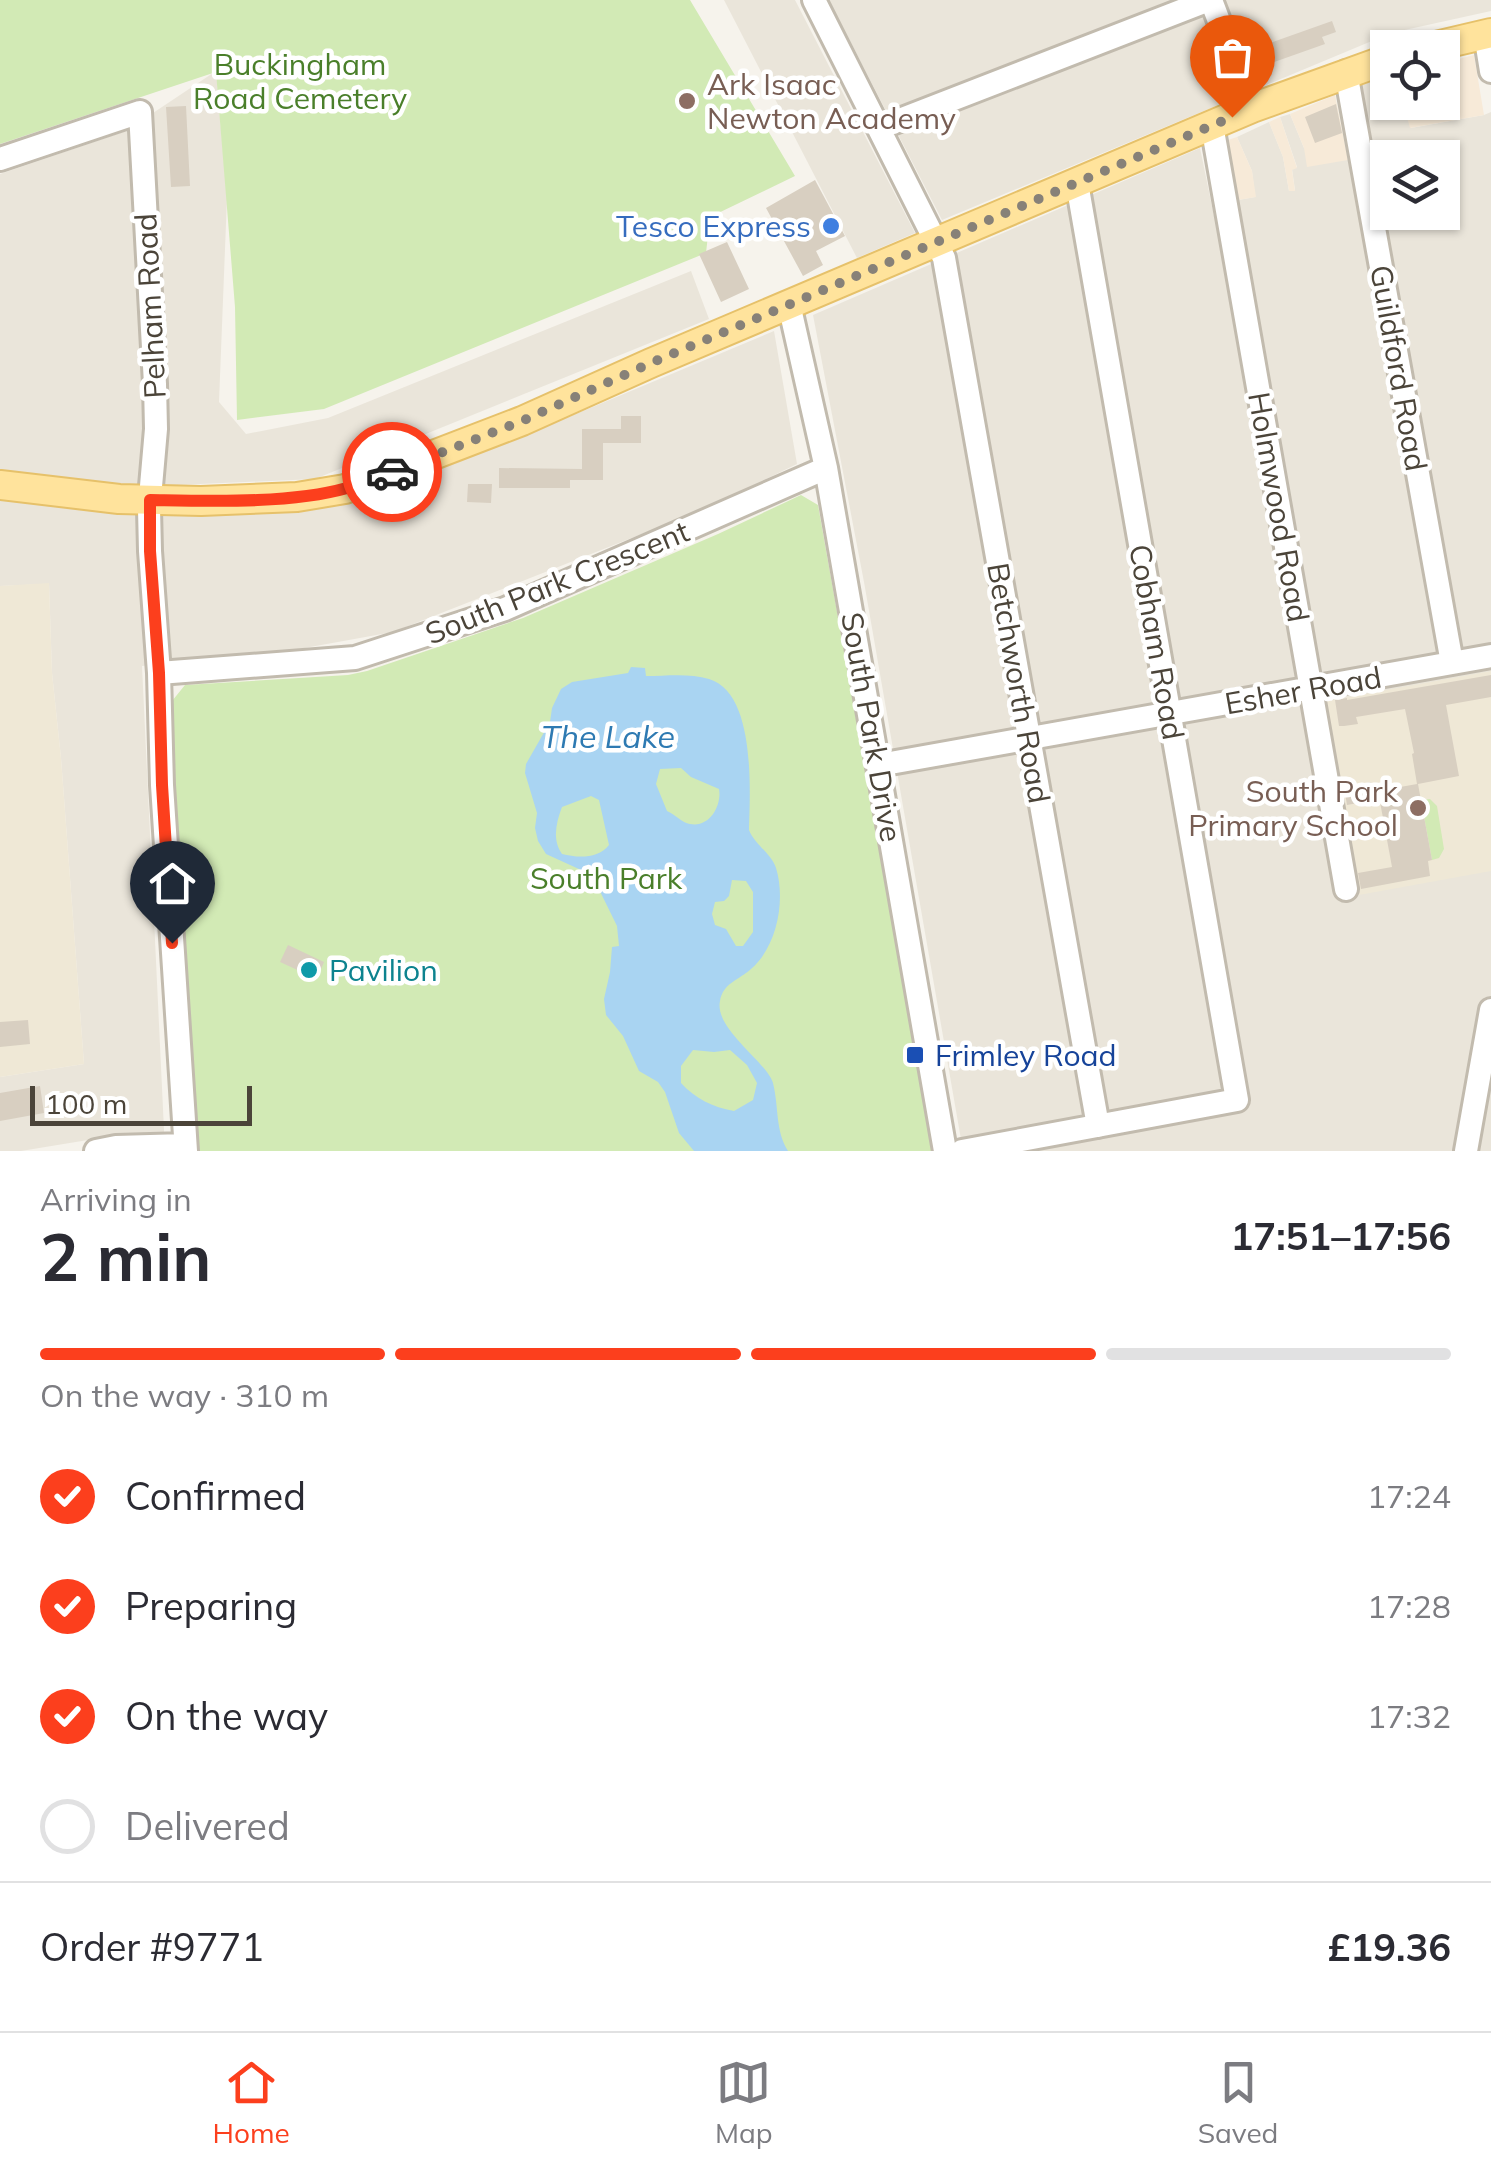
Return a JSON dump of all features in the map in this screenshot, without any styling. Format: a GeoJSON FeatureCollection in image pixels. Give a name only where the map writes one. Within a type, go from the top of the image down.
{"type":"FeatureCollection","features":[{"type":"Feature","properties":{"kind":"main road"},"geometry":{"type":"LineString","coordinates":[[1460,40],[1488,34]]}},
{"type":"Feature","properties":{"kind":"main road"},"geometry":{"type":"LineString","coordinates":[[0,485],[119,500],[201,501],[296,497],[345,488],[522,421],[1252,108],[1370,64]]}},
{"type":"Feature","properties":{"kind":"street","name":"Betchworth Road"},"geometry":{"type":"LineString","coordinates":[[814,0],[944,258],[1098,1126]]}},
{"type":"Feature","properties":{"kind":"street"},"geometry":{"type":"LineString","coordinates":[[879,128],[1210,0],[1252,108]]}},
{"type":"Feature","properties":{"kind":"street"},"geometry":{"type":"LineString","coordinates":[[1488,34],[1491,70]]}},
{"type":"Feature","properties":{"kind":"street","name":"Guildford Road"},"geometry":{"type":"LineString","coordinates":[[1346,72],[1452,663]]}},
{"type":"Feature","properties":{"kind":"street","name":"Pelham Road"},"geometry":{"type":"LineString","coordinates":[[0,160],[140,112],[155,384],[150,551],[185,1148]]}},
{"type":"Feature","properties":{"kind":"street","name":"Holmwood Road"},"geometry":{"type":"LineString","coordinates":[[1212,125],[1346,889]]}},
{"type":"Feature","properties":{"kind":"street","name":"Cobham Road"},"geometry":{"type":"LineString","coordinates":[[1077,183],[1237,1100],[1098,1126]]}},
{"type":"Feature","properties":{"kind":"street","name":"South Park Drive"},"geometry":{"type":"LineString","coordinates":[[790,304],[826,468],[945,1151]]}},
{"type":"Feature","properties":{"kind":"street","name":"South Park Crescent"},"geometry":{"type":"LineString","coordinates":[[159,673],[355,658],[505,609],[826,468]]}},
{"type":"Feature","properties":{"kind":"street","name":"Esher Road"},"geometry":{"type":"LineString","coordinates":[[879,764],[1491,656]]}},
{"type":"Feature","properties":{"kind":"street"},"geometry":{"type":"LineString","coordinates":[[1466,1151],[1491,1010]]}},
{"type":"Feature","properties":{"kind":"street"},"geometry":{"type":"LineString","coordinates":[[962,1151],[1098,1126]]}},
{"type":"Feature","properties":{"kind":"street"},"geometry":{"type":"LineString","coordinates":[[96,1151],[116,1147],[185,1148]]}},
{"type":"Feature","properties":{"kind":"shaded area"},"geometry":{"type":"Polygon","coordinates":[[[724,0],[795,0],[915,233],[857,258],[724,0]]]}},
{"type":"Feature","properties":{"kind":"shaded area"},"geometry":{"type":"Polygon","coordinates":[[[829,0],[1491,0],[1491,11],[1405,30],[1370,30],[1370,42],[942,220],[829,0]]]}},
{"type":"Feature","properties":{"kind":"shaded area"},"geometry":{"type":"Polygon","coordinates":[[[1474,55],[1484,115],[1460,119],[1460,59],[1474,55]]]}},
{"type":"Feature","properties":{"kind":"shaded area"},"geometry":{"type":"Polygon","coordinates":[[[216,71],[227,198],[219,402],[246,434],[328,418],[691,271],[709,319],[315,479],[155,486],[0,470],[0,174],[126,131],[216,71]]]}},
{"type":"Feature","properties":{"kind":"shaded area"},"geometry":{"type":"Polygon","coordinates":[[[1370,82],[1370,120],[1408,120],[1411,128],[1491,112],[1491,1151],[963,1151],[864,582],[813,315],[1200,148],[1214,216],[1238,200],[1255,197],[1252,171],[1237,137],[1269,122],[1283,157],[1289,191],[1295,190],[1292,169],[1297,167],[1280,117],[1290,114],[1304,148],[1348,160],[1371,135],[1362,85],[1370,82]]]}},
{"type":"Feature","properties":{"kind":"shaded area"},"geometry":{"type":"Polygon","coordinates":[[[1335,95],[1348,160],[1307,167],[1290,114],[1335,95]]]}},
{"type":"Feature","properties":{"kind":"shaded area"},"geometry":{"type":"Polygon","coordinates":[[[1280,117],[1297,168],[1292,170],[1295,191],[1289,191],[1283,157],[1269,122],[1280,117]]]}},
{"type":"Feature","properties":{"kind":"shaded area"},"geometry":{"type":"Polygon","coordinates":[[[1408,120],[1456,120],[1410,128],[1408,120]]]}},
{"type":"Feature","properties":{"kind":"shaded area"},"geometry":{"type":"Polygon","coordinates":[[[1237,137],[1252,171],[1256,197],[1238,200],[1228,140],[1237,137]]]}},
{"type":"Feature","properties":{"kind":"shaded area"},"geometry":{"type":"Polygon","coordinates":[[[774,331],[797,464],[705,509],[393,632],[266,655],[142,666],[165,1151],[93,1151],[94,1139],[0,1151],[0,1077],[84,1064],[52,673],[49,584],[0,586],[0,500],[128,515],[318,508],[564,419],[774,331]]]}},
{"type":"Feature","properties":{"kind":"shaded area"},"geometry":{"type":"Polygon","coordinates":[[[49,583],[52,673],[84,1064],[0,1077],[0,586],[49,583]]]}},
{"type":"Feature","properties":{"kind":"shaded area","name":"South Park Primary School"},"geometry":{"type":"Polygon","coordinates":[[[1491,671],[1491,871],[1359,895],[1326,701],[1491,671]]]}},
{"type":"Feature","properties":{"kind":"green space","name":"Buckingham Road Cemetery"},"geometry":{"type":"Polygon","coordinates":[[[0,0],[690,0],[795,176],[710,217],[706,253],[324,409],[237,420],[235,307],[216,72],[0,144],[0,0]]]}},
{"type":"Feature","properties":{"kind":"green space","name":"South Park"},"geometry":{"type":"Polygon","coordinates":[[[801,495],[818,505],[933,1151],[197,1151],[168,706],[185,685],[367,671],[523,618],[801,495]]]}},
{"type":"Feature","properties":{"kind":"green space"},"geometry":{"type":"Polygon","coordinates":[[[1430,799],[1437,806],[1444,849],[1439,858],[1432,860],[1421,800],[1430,799]]]}},
{"type":"Feature","properties":{"kind":"water","name":"The Lake"},"geometry":{"type":"Polygon","coordinates":[[[631,667],[645,668],[646,676],[709,679],[724,688],[743,723],[749,769],[749,830],[776,868],[779,908],[767,948],[751,969],[724,990],[720,1012],[773,1083],[779,1127],[788,1151],[694,1151],[679,1133],[665,1092],[658,1082],[639,1071],[623,1036],[606,1015],[604,999],[612,947],[619,946],[617,926],[592,875],[546,854],[538,841],[537,813],[526,764],[550,722],[561,689],[572,682],[628,673],[631,667]],[[681,768],[660,769],[656,784],[667,811],[690,824],[709,819],[716,808],[719,789],[691,777],[681,768]],[[591,796],[562,807],[556,831],[562,854],[587,856],[609,845],[599,800],[591,796]],[[732,880],[729,896],[715,902],[715,925],[726,929],[736,946],[743,946],[753,932],[753,892],[746,881],[732,880]],[[693,1050],[681,1066],[681,1083],[705,1102],[734,1111],[753,1100],[757,1083],[747,1065],[730,1050],[693,1050]]]}},
{"type":"Feature","properties":{"kind":"building"},"geometry":{"type":"Polygon","coordinates":[[[1332,21],[1336,32],[1322,37],[1325,44],[1263,66],[1256,48],[1332,21]]]}},
{"type":"Feature","properties":{"kind":"building"},"geometry":{"type":"Polygon","coordinates":[[[1336,104],[1342,133],[1315,143],[1305,117],[1336,104]]]}},
{"type":"Feature","properties":{"kind":"building"},"geometry":{"type":"Polygon","coordinates":[[[186,106],[190,186],[171,187],[166,107],[186,106]]]}},
{"type":"Feature","properties":{"kind":"building"},"geometry":{"type":"Polygon","coordinates":[[[815,180],[845,236],[816,251],[823,265],[803,276],[766,208],[815,180]]]}},
{"type":"Feature","properties":{"kind":"building"},"geometry":{"type":"Polygon","coordinates":[[[727,242],[749,289],[721,302],[699,254],[727,242]]]}},
{"type":"Feature","properties":{"kind":"building"},"geometry":{"type":"Polygon","coordinates":[[[621,416],[641,416],[641,443],[603,443],[603,480],[570,480],[570,488],[499,488],[499,468],[582,469],[582,429],[621,429],[621,416]]]}},
{"type":"Feature","properties":{"kind":"building"},"geometry":{"type":"Polygon","coordinates":[[[468,484],[492,484],[491,503],[467,502],[468,484]]]}},
{"type":"Feature","properties":{"kind":"building"},"geometry":{"type":"Polygon","coordinates":[[[1491,675],[1491,697],[1446,705],[1459,776],[1418,784],[1432,860],[1428,861],[1430,876],[1361,889],[1358,873],[1392,867],[1378,791],[1417,784],[1414,753],[1405,709],[1356,717],[1358,724],[1339,726],[1335,700],[1491,675]]]}},
{"type":"Feature","properties":{"kind":"building"},"geometry":{"type":"Polygon","coordinates":[[[1371,782],[1375,800],[1347,805],[1344,787],[1371,782]]]}},
{"type":"Feature","properties":{"kind":"building","name":"Pavilion"},"geometry":{"type":"Polygon","coordinates":[[[288,945],[324,962],[317,979],[280,962],[288,945]]]}},
{"type":"Feature","properties":{"kind":"building"},"geometry":{"type":"Polygon","coordinates":[[[28,1020],[30,1044],[0,1047],[0,1022],[28,1020]]]}},
{"type":"Feature","properties":{"kind":"building"},"geometry":{"type":"Polygon","coordinates":[[[40,1086],[44,1113],[0,1121],[0,1093],[40,1086]]]}},
{"type":"Feature","properties":{"kind":"way so far"},"geometry":{"type":"LineString","coordinates":[[392,472],[522,421],[1232,117]]}},
{"type":"Feature","properties":{"kind":"place","name":"Ark Isaac Newton Academy"},"geometry":{"type":"Point","coordinates":[687,101]}},
{"type":"Feature","properties":{"kind":"place","name":"Tesco Express"},"geometry":{"type":"Point","coordinates":[831,226]}},
{"type":"Feature","properties":{"kind":"place","name":"South Park Primary School"},"geometry":{"type":"Point","coordinates":[1418,808]}},
{"type":"Feature","properties":{"kind":"place","name":"Pavilion"},"geometry":{"type":"Point","coordinates":[309,970]}},
{"type":"Feature","properties":{"kind":"place","name":"Frimley Road"},"geometry":{"type":"Point","coordinates":[915,1055]}},
{"type":"Feature","properties":{"kind":"route"},"geometry":{"type":"LineString","coordinates":[[172,943],[150,500],[296,497],[345,488],[392,472]]}}]}
